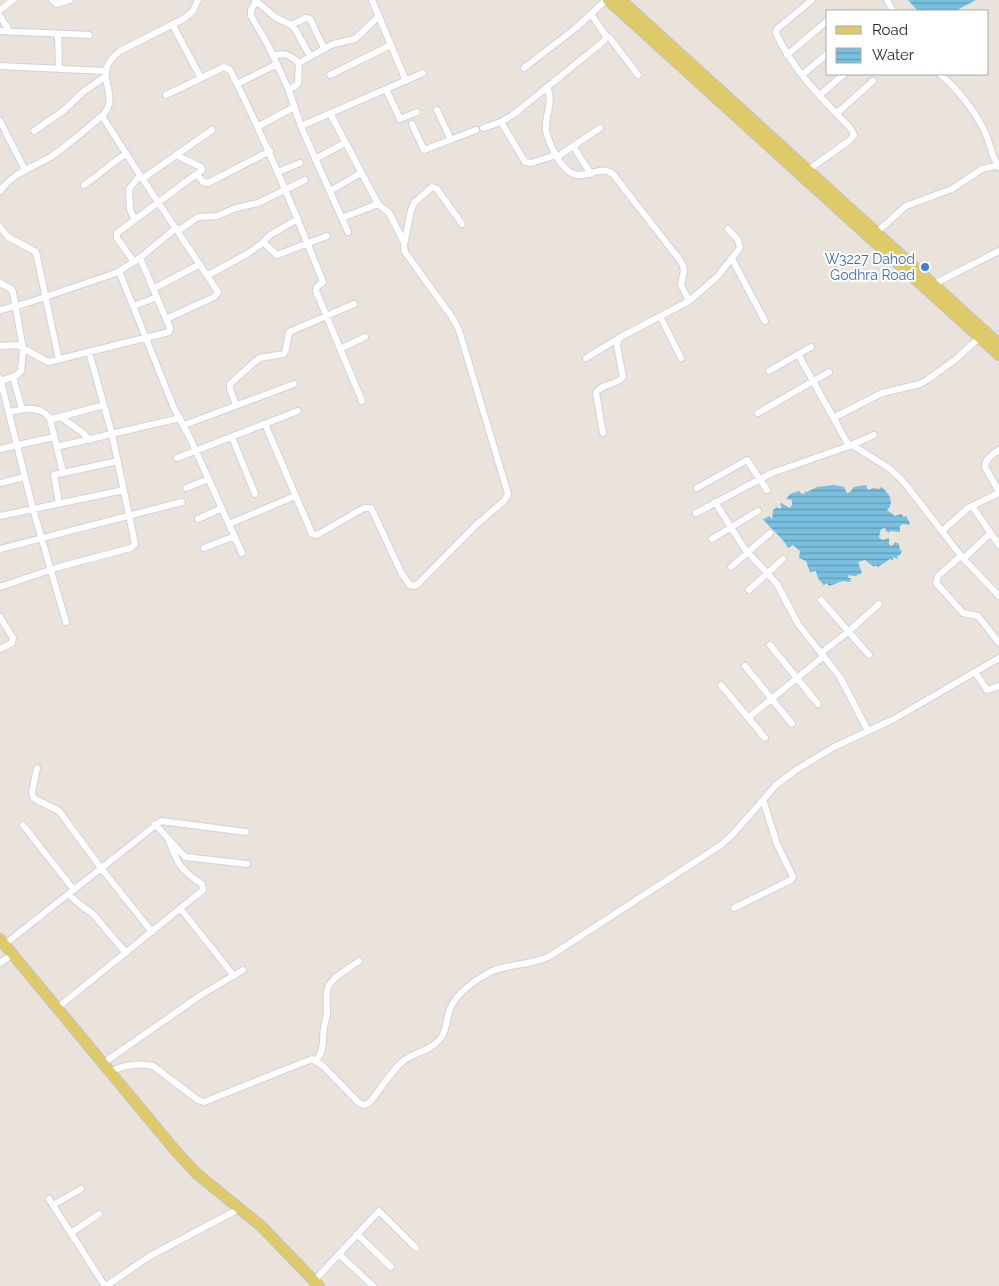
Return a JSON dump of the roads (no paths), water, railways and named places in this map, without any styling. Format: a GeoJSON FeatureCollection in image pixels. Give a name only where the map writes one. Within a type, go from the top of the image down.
{"type":"FeatureCollection","features":[{"type":"Feature","properties":{"kind":"main road"},"geometry":{"type":"LineString","coordinates":[[607,0],[990,335],[999,355]]}},
{"type":"Feature","properties":{"kind":"main road"},"geometry":{"type":"LineString","coordinates":[[621,0],[999,344]]}},
{"type":"Feature","properties":{"kind":"main road"},"geometry":{"type":"LineString","coordinates":[[2,942],[10,956],[102,1070],[196,1181],[235,1211],[315,1284]]}},
{"type":"Feature","properties":{"kind":"main road"},"geometry":{"type":"LineString","coordinates":[[2,942],[174,1149],[196,1173],[261,1226],[315,1284]]}},
{"type":"Feature","properties":{"kind":"street"},"geometry":{"type":"LineString","coordinates":[[0,10],[13,0]]}},
{"type":"Feature","properties":{"kind":"street"},"geometry":{"type":"LineString","coordinates":[[52,0],[57,4],[70,0]]}},
{"type":"Feature","properties":{"kind":"street"},"geometry":{"type":"LineString","coordinates":[[0,190],[24,170],[49,157],[73,141],[108,109],[110,102],[106,74],[108,62],[120,50],[190,14],[196,7],[198,0]]}},
{"type":"Feature","properties":{"kind":"street"},"geometry":{"type":"LineString","coordinates":[[310,56],[295,29],[275,17],[256,0],[251,10],[251,16],[289,90],[301,126],[348,232]]}},
{"type":"Feature","properties":{"kind":"street"},"geometry":{"type":"LineString","coordinates":[[372,0],[406,81]]}},
{"type":"Feature","properties":{"kind":"street"},"geometry":{"type":"LineString","coordinates":[[524,68],[577,27],[607,0]]}},
{"type":"Feature","properties":{"kind":"street"},"geometry":{"type":"LineString","coordinates":[[808,170],[853,138],[853,133],[802,76],[781,46],[776,31],[812,0]]}},
{"type":"Feature","properties":{"kind":"street"},"geometry":{"type":"LineString","coordinates":[[591,14],[606,36],[610,38],[638,75]]}},
{"type":"Feature","properties":{"kind":"street"},"geometry":{"type":"LineString","coordinates":[[0,16],[10,32]]}},
{"type":"Feature","properties":{"kind":"street"},"geometry":{"type":"LineString","coordinates":[[299,63],[333,44],[355,39],[379,16]]}},
{"type":"Feature","properties":{"kind":"street"},"geometry":{"type":"LineString","coordinates":[[291,25],[306,18],[310,19],[324,48]]}},
{"type":"Feature","properties":{"kind":"street"},"geometry":{"type":"LineString","coordinates":[[787,55],[826,22]]}},
{"type":"Feature","properties":{"kind":"street"},"geometry":{"type":"LineString","coordinates":[[172,24],[201,78]]}},
{"type":"Feature","properties":{"kind":"street"},"geometry":{"type":"LineString","coordinates":[[0,31],[89,35]]}},
{"type":"Feature","properties":{"kind":"street"},"geometry":{"type":"LineString","coordinates":[[58,34],[59,69]]}},
{"type":"Feature","properties":{"kind":"street"},"geometry":{"type":"LineString","coordinates":[[412,124],[424,150],[500,122],[514,114],[604,41],[606,36]]}},
{"type":"Feature","properties":{"kind":"street"},"geometry":{"type":"LineString","coordinates":[[330,75],[391,46]]}},
{"type":"Feature","properties":{"kind":"street"},"geometry":{"type":"LineString","coordinates":[[273,56],[290,55],[299,63]]}},
{"type":"Feature","properties":{"kind":"street"},"geometry":{"type":"LineString","coordinates":[[802,76],[826,55]]}},
{"type":"Feature","properties":{"kind":"street"},"geometry":{"type":"LineString","coordinates":[[289,90],[298,84],[299,63]]}},
{"type":"Feature","properties":{"kind":"street"},"geometry":{"type":"LineString","coordinates":[[237,84],[277,64]]}},
{"type":"Feature","properties":{"kind":"street"},"geometry":{"type":"LineString","coordinates":[[0,66],[106,74]]}},
{"type":"Feature","properties":{"kind":"street"},"geometry":{"type":"LineString","coordinates":[[166,95],[226,67],[237,84],[270,151],[323,282],[315,289],[362,401]]}},
{"type":"Feature","properties":{"kind":"street"},"geometry":{"type":"LineString","coordinates":[[34,131],[63,111],[106,74]]}},
{"type":"Feature","properties":{"kind":"street"},"geometry":{"type":"LineString","coordinates":[[301,126],[423,74]]}},
{"type":"Feature","properties":{"kind":"street"},"geometry":{"type":"LineString","coordinates":[[820,95],[843,75]]}},
{"type":"Feature","properties":{"kind":"street"},"geometry":{"type":"LineString","coordinates":[[877,232],[906,206],[952,189],[982,169],[998,166],[984,130],[968,104],[941,75]]}},
{"type":"Feature","properties":{"kind":"street"},"geometry":{"type":"LineString","coordinates":[[836,114],[873,81]]}},
{"type":"Feature","properties":{"kind":"street"},"geometry":{"type":"LineString","coordinates":[[547,87],[551,101],[546,129],[548,139],[557,156],[566,169],[576,175],[591,174],[603,170],[608,170],[613,174],[682,263],[684,271],[681,285],[689,301]]}},
{"type":"Feature","properties":{"kind":"street"},"geometry":{"type":"LineString","coordinates":[[386,89],[400,119],[417,112]]}},
{"type":"Feature","properties":{"kind":"street"},"geometry":{"type":"LineString","coordinates":[[258,126],[294,107]]}},
{"type":"Feature","properties":{"kind":"street"},"geometry":{"type":"LineString","coordinates":[[437,110],[451,140]]}},
{"type":"Feature","properties":{"kind":"street"},"geometry":{"type":"LineString","coordinates":[[330,114],[378,204],[389,213],[404,242]]}},
{"type":"Feature","properties":{"kind":"street"},"geometry":{"type":"LineString","coordinates":[[102,116],[217,289],[217,295],[166,319]]}},
{"type":"Feature","properties":{"kind":"street"},"geometry":{"type":"LineString","coordinates":[[0,121],[24,170]]}},
{"type":"Feature","properties":{"kind":"street"},"geometry":{"type":"LineString","coordinates":[[500,122],[525,162],[531,163],[557,156],[600,128]]}},
{"type":"Feature","properties":{"kind":"street"},"geometry":{"type":"LineString","coordinates":[[134,220],[130,209],[129,189],[141,177],[212,130]]}},
{"type":"Feature","properties":{"kind":"street"},"geometry":{"type":"LineString","coordinates":[[315,158],[345,143]]}},
{"type":"Feature","properties":{"kind":"street"},"geometry":{"type":"LineString","coordinates":[[573,146],[591,174]]}},
{"type":"Feature","properties":{"kind":"street"},"geometry":{"type":"LineString","coordinates":[[197,174],[203,182],[208,183],[270,151]]}},
{"type":"Feature","properties":{"kind":"street"},"geometry":{"type":"LineString","coordinates":[[84,185],[102,172],[110,163],[126,154]]}},
{"type":"Feature","properties":{"kind":"street"},"geometry":{"type":"LineString","coordinates":[[0,346],[13,344],[45,362],[169,332],[170,328],[153,289],[137,260],[116,234],[202,170],[201,167],[176,155]]}},
{"type":"Feature","properties":{"kind":"street"},"geometry":{"type":"LineString","coordinates":[[278,172],[300,162]]}},
{"type":"Feature","properties":{"kind":"street"},"geometry":{"type":"LineString","coordinates":[[330,191],[362,173]]}},
{"type":"Feature","properties":{"kind":"street"},"geometry":{"type":"LineString","coordinates":[[0,310],[45,297],[119,271],[137,260],[177,229],[198,217],[217,216],[236,208],[258,203],[305,180]]}},
{"type":"Feature","properties":{"kind":"street"},"geometry":{"type":"LineString","coordinates":[[265,424],[308,529],[314,536],[364,508],[371,508],[402,574],[410,585],[414,586],[447,556],[476,525],[507,498],[508,494],[459,330],[441,301],[407,257],[404,245],[414,203],[432,187],[436,189],[462,224]]}},
{"type":"Feature","properties":{"kind":"street"},"geometry":{"type":"LineString","coordinates":[[342,218],[378,204]]}},
{"type":"Feature","properties":{"kind":"street"},"geometry":{"type":"LineString","coordinates":[[208,275],[247,254],[270,235],[298,219]]}},
{"type":"Feature","properties":{"kind":"street"},"geometry":{"type":"LineString","coordinates":[[0,227],[8,237],[36,252],[59,360]]}},
{"type":"Feature","properties":{"kind":"street"},"geometry":{"type":"LineString","coordinates":[[586,358],[619,338],[689,301],[717,277],[740,248],[740,243],[728,229]]}},
{"type":"Feature","properties":{"kind":"street"},"geometry":{"type":"LineString","coordinates":[[263,242],[277,255],[308,245],[327,236]]}},
{"type":"Feature","properties":{"kind":"street"},"geometry":{"type":"LineString","coordinates":[[934,284],[999,251]]}},
{"type":"Feature","properties":{"kind":"street"},"geometry":{"type":"LineString","coordinates":[[732,259],[765,321]]}},
{"type":"Feature","properties":{"kind":"street"},"geometry":{"type":"LineString","coordinates":[[153,289],[200,264]]}},
{"type":"Feature","properties":{"kind":"street"},"geometry":{"type":"LineString","coordinates":[[119,271],[174,408],[184,424],[242,553]]}},
{"type":"Feature","properties":{"kind":"street"},"geometry":{"type":"LineString","coordinates":[[0,283],[11,289],[23,349],[21,371],[1,382],[33,509],[66,622]]}},
{"type":"Feature","properties":{"kind":"street"},"geometry":{"type":"LineString","coordinates":[[134,306],[156,297]]}},
{"type":"Feature","properties":{"kind":"street"},"geometry":{"type":"LineString","coordinates":[[236,405],[230,384],[258,358],[284,354],[289,332],[354,304]]}},
{"type":"Feature","properties":{"kind":"street"},"geometry":{"type":"LineString","coordinates":[[660,316],[681,358]]}},
{"type":"Feature","properties":{"kind":"street"},"geometry":{"type":"LineString","coordinates":[[833,418],[882,394],[920,384],[990,335]]}},
{"type":"Feature","properties":{"kind":"street"},"geometry":{"type":"LineString","coordinates":[[340,349],[365,337]]}},
{"type":"Feature","properties":{"kind":"street"},"geometry":{"type":"LineString","coordinates":[[603,433],[596,393],[600,388],[617,383],[623,377],[617,346],[619,338]]}},
{"type":"Feature","properties":{"kind":"street"},"geometry":{"type":"LineString","coordinates":[[769,371],[810,347]]}},
{"type":"Feature","properties":{"kind":"street"},"geometry":{"type":"LineString","coordinates":[[0,587],[50,570],[134,547],[135,544],[112,434],[89,352]]}},
{"type":"Feature","properties":{"kind":"street"},"geometry":{"type":"LineString","coordinates":[[798,354],[833,418],[851,446],[898,475],[962,557],[999,596]]}},
{"type":"Feature","properties":{"kind":"street"},"geometry":{"type":"LineString","coordinates":[[758,412],[829,372]]}},
{"type":"Feature","properties":{"kind":"street"},"geometry":{"type":"LineString","coordinates":[[13,377],[22,410]]}},
{"type":"Feature","properties":{"kind":"street"},"geometry":{"type":"LineString","coordinates":[[184,424],[294,384]]}},
{"type":"Feature","properties":{"kind":"street"},"geometry":{"type":"LineString","coordinates":[[50,419],[62,418],[104,405]]}},
{"type":"Feature","properties":{"kind":"street"},"geometry":{"type":"LineString","coordinates":[[9,412],[33,409],[43,412],[50,419],[63,473]]}},
{"type":"Feature","properties":{"kind":"street"},"geometry":{"type":"LineString","coordinates":[[177,458],[298,411]]}},
{"type":"Feature","properties":{"kind":"street"},"geometry":{"type":"LineString","coordinates":[[62,418],[90,440]]}},
{"type":"Feature","properties":{"kind":"street"},"geometry":{"type":"LineString","coordinates":[[56,447],[180,418]]}},
{"type":"Feature","properties":{"kind":"street"},"geometry":{"type":"LineString","coordinates":[[696,513],[759,478],[851,446],[874,435]]}},
{"type":"Feature","properties":{"kind":"street"},"geometry":{"type":"LineString","coordinates":[[0,449],[54,437]]}},
{"type":"Feature","properties":{"kind":"street"},"geometry":{"type":"LineString","coordinates":[[232,437],[255,494]]}},
{"type":"Feature","properties":{"kind":"street"},"geometry":{"type":"LineString","coordinates":[[942,531],[972,506],[999,492],[986,470],[985,463],[990,456],[999,450]]}},
{"type":"Feature","properties":{"kind":"street"},"geometry":{"type":"LineString","coordinates":[[697,488],[747,460],[767,490]]}},
{"type":"Feature","properties":{"kind":"street"},"geometry":{"type":"LineString","coordinates":[[59,503],[53,477],[55,474],[118,461]]}},
{"type":"Feature","properties":{"kind":"street"},"geometry":{"type":"LineString","coordinates":[[0,483],[25,477]]}},
{"type":"Feature","properties":{"kind":"street"},"geometry":{"type":"LineString","coordinates":[[186,488],[209,479]]}},
{"type":"Feature","properties":{"kind":"street"},"geometry":{"type":"LineString","coordinates":[[0,516],[124,490]]}},
{"type":"Feature","properties":{"kind":"street"},"geometry":{"type":"LineString","coordinates":[[229,524],[295,496]]}},
{"type":"Feature","properties":{"kind":"street"},"geometry":{"type":"LineString","coordinates":[[0,549],[182,502]]}},
{"type":"Feature","properties":{"kind":"street"},"geometry":{"type":"LineString","coordinates":[[715,502],[748,552],[780,588],[798,624],[840,676],[868,731]]}},
{"type":"Feature","properties":{"kind":"street"},"geometry":{"type":"LineString","coordinates":[[972,506],[999,545]]}},
{"type":"Feature","properties":{"kind":"street"},"geometry":{"type":"LineString","coordinates":[[198,519],[222,508]]}},
{"type":"Feature","properties":{"kind":"street"},"geometry":{"type":"LineString","coordinates":[[712,539],[758,511]]}},
{"type":"Feature","properties":{"kind":"street"},"geometry":{"type":"LineString","coordinates":[[731,567],[770,533]]}},
{"type":"Feature","properties":{"kind":"street"},"geometry":{"type":"LineString","coordinates":[[991,533],[938,576],[936,583],[963,613],[978,616],[999,643]]}},
{"type":"Feature","properties":{"kind":"street"},"geometry":{"type":"LineString","coordinates":[[204,548],[235,536]]}},
{"type":"Feature","properties":{"kind":"street"},"geometry":{"type":"LineString","coordinates":[[749,590],[784,559]]}},
{"type":"Feature","properties":{"kind":"street"},"geometry":{"type":"LineString","coordinates":[[820,600],[868,655]]}},
{"type":"Feature","properties":{"kind":"street"},"geometry":{"type":"LineString","coordinates":[[748,718],[798,678],[879,604]]}},
{"type":"Feature","properties":{"kind":"street"},"geometry":{"type":"LineString","coordinates":[[0,617],[12,638],[12,643],[0,649]]}},
{"type":"Feature","properties":{"kind":"street"},"geometry":{"type":"LineString","coordinates":[[770,645],[818,704]]}},
{"type":"Feature","properties":{"kind":"street"},"geometry":{"type":"LineString","coordinates":[[105,1068],[144,1063],[153,1066],[198,1100],[204,1102],[308,1059],[316,1060],[359,1103],[368,1103],[402,1062],[426,1051],[441,1037],[446,1028],[450,1008],[462,992],[488,973],[500,968],[539,961],[550,956],[721,845],[776,785],[796,770],[834,747],[894,719],[999,658]]}},
{"type":"Feature","properties":{"kind":"street"},"geometry":{"type":"LineString","coordinates":[[745,666],[792,724]]}},
{"type":"Feature","properties":{"kind":"street"},"geometry":{"type":"LineString","coordinates":[[975,672],[987,690],[999,686]]}},
{"type":"Feature","properties":{"kind":"street"},"geometry":{"type":"LineString","coordinates":[[721,685],[765,738]]}},
{"type":"Feature","properties":{"kind":"street"},"geometry":{"type":"LineString","coordinates":[[37,768],[32,792],[33,797],[59,811],[152,932]]}},
{"type":"Feature","properties":{"kind":"street"},"geometry":{"type":"LineString","coordinates":[[734,908],[791,880],[793,877],[777,844],[763,800]]}},
{"type":"Feature","properties":{"kind":"street"},"geometry":{"type":"LineString","coordinates":[[2,942],[72,892],[156,824],[166,820],[246,832]]}},
{"type":"Feature","properties":{"kind":"street"},"geometry":{"type":"LineString","coordinates":[[156,824],[185,857],[247,864]]}},
{"type":"Feature","properties":{"kind":"street"},"geometry":{"type":"LineString","coordinates":[[23,825],[78,903],[93,914],[126,953]]}},
{"type":"Feature","properties":{"kind":"street"},"geometry":{"type":"LineString","coordinates":[[56,1008],[203,890],[204,887],[183,870],[175,857],[168,838]]}},
{"type":"Feature","properties":{"kind":"street"},"geometry":{"type":"LineString","coordinates":[[180,908],[234,976]]}},
{"type":"Feature","properties":{"kind":"street"},"geometry":{"type":"LineString","coordinates":[[0,963],[10,956]]}},
{"type":"Feature","properties":{"kind":"street"},"geometry":{"type":"LineString","coordinates":[[316,1060],[323,1048],[328,987],[333,980],[360,961]]}},
{"type":"Feature","properties":{"kind":"street"},"geometry":{"type":"LineString","coordinates":[[105,1068],[201,995],[243,970]]}},
{"type":"Feature","properties":{"kind":"street"},"geometry":{"type":"LineString","coordinates":[[81,1189],[51,1202],[102,1283],[106,1286],[150,1256],[235,1211]]}},
{"type":"Feature","properties":{"kind":"street"},"geometry":{"type":"LineString","coordinates":[[315,1284],[339,1254],[379,1211],[416,1248]]}},
{"type":"Feature","properties":{"kind":"street"},"geometry":{"type":"LineString","coordinates":[[71,1233],[99,1214]]}},
{"type":"Feature","properties":{"kind":"street"},"geometry":{"type":"LineString","coordinates":[[357,1234],[391,1267]]}},
{"type":"Feature","properties":{"kind":"street"},"geometry":{"type":"LineString","coordinates":[[339,1254],[373,1286]]}},
{"type":"Feature","properties":{"kind":"water"},"geometry":{"type":"Polygon","coordinates":[[[908,0],[976,0],[957,10],[917,10],[908,0]]]}},
{"type":"Feature","properties":{"kind":"water"},"geometry":{"type":"Polygon","coordinates":[[[834,485],[844,487],[847,493],[854,487],[866,485],[868,490],[881,487],[891,501],[887,510],[895,516],[901,514],[904,517],[906,516],[910,523],[909,525],[903,524],[900,526],[900,532],[890,531],[889,533],[885,530],[886,528],[881,529],[879,537],[882,540],[889,538],[889,544],[892,546],[895,542],[899,544],[902,551],[897,556],[898,559],[893,557],[893,560],[890,559],[878,567],[875,565],[874,567],[865,560],[858,562],[862,573],[855,576],[849,575],[848,578],[851,578],[850,582],[843,581],[829,586],[827,583],[824,585],[821,582],[816,571],[810,572],[806,561],[799,558],[800,551],[793,545],[788,548],[763,519],[770,516],[772,520],[773,510],[777,507],[780,509],[782,507],[781,503],[790,508],[792,500],[786,499],[790,494],[799,491],[802,494],[817,487],[834,485]]]}},
{"type":"Feature","properties":{"kind":"place","name":"W3227 Dahod Godhra Road"},"geometry":{"type":"Point","coordinates":[925,267]}}]}
